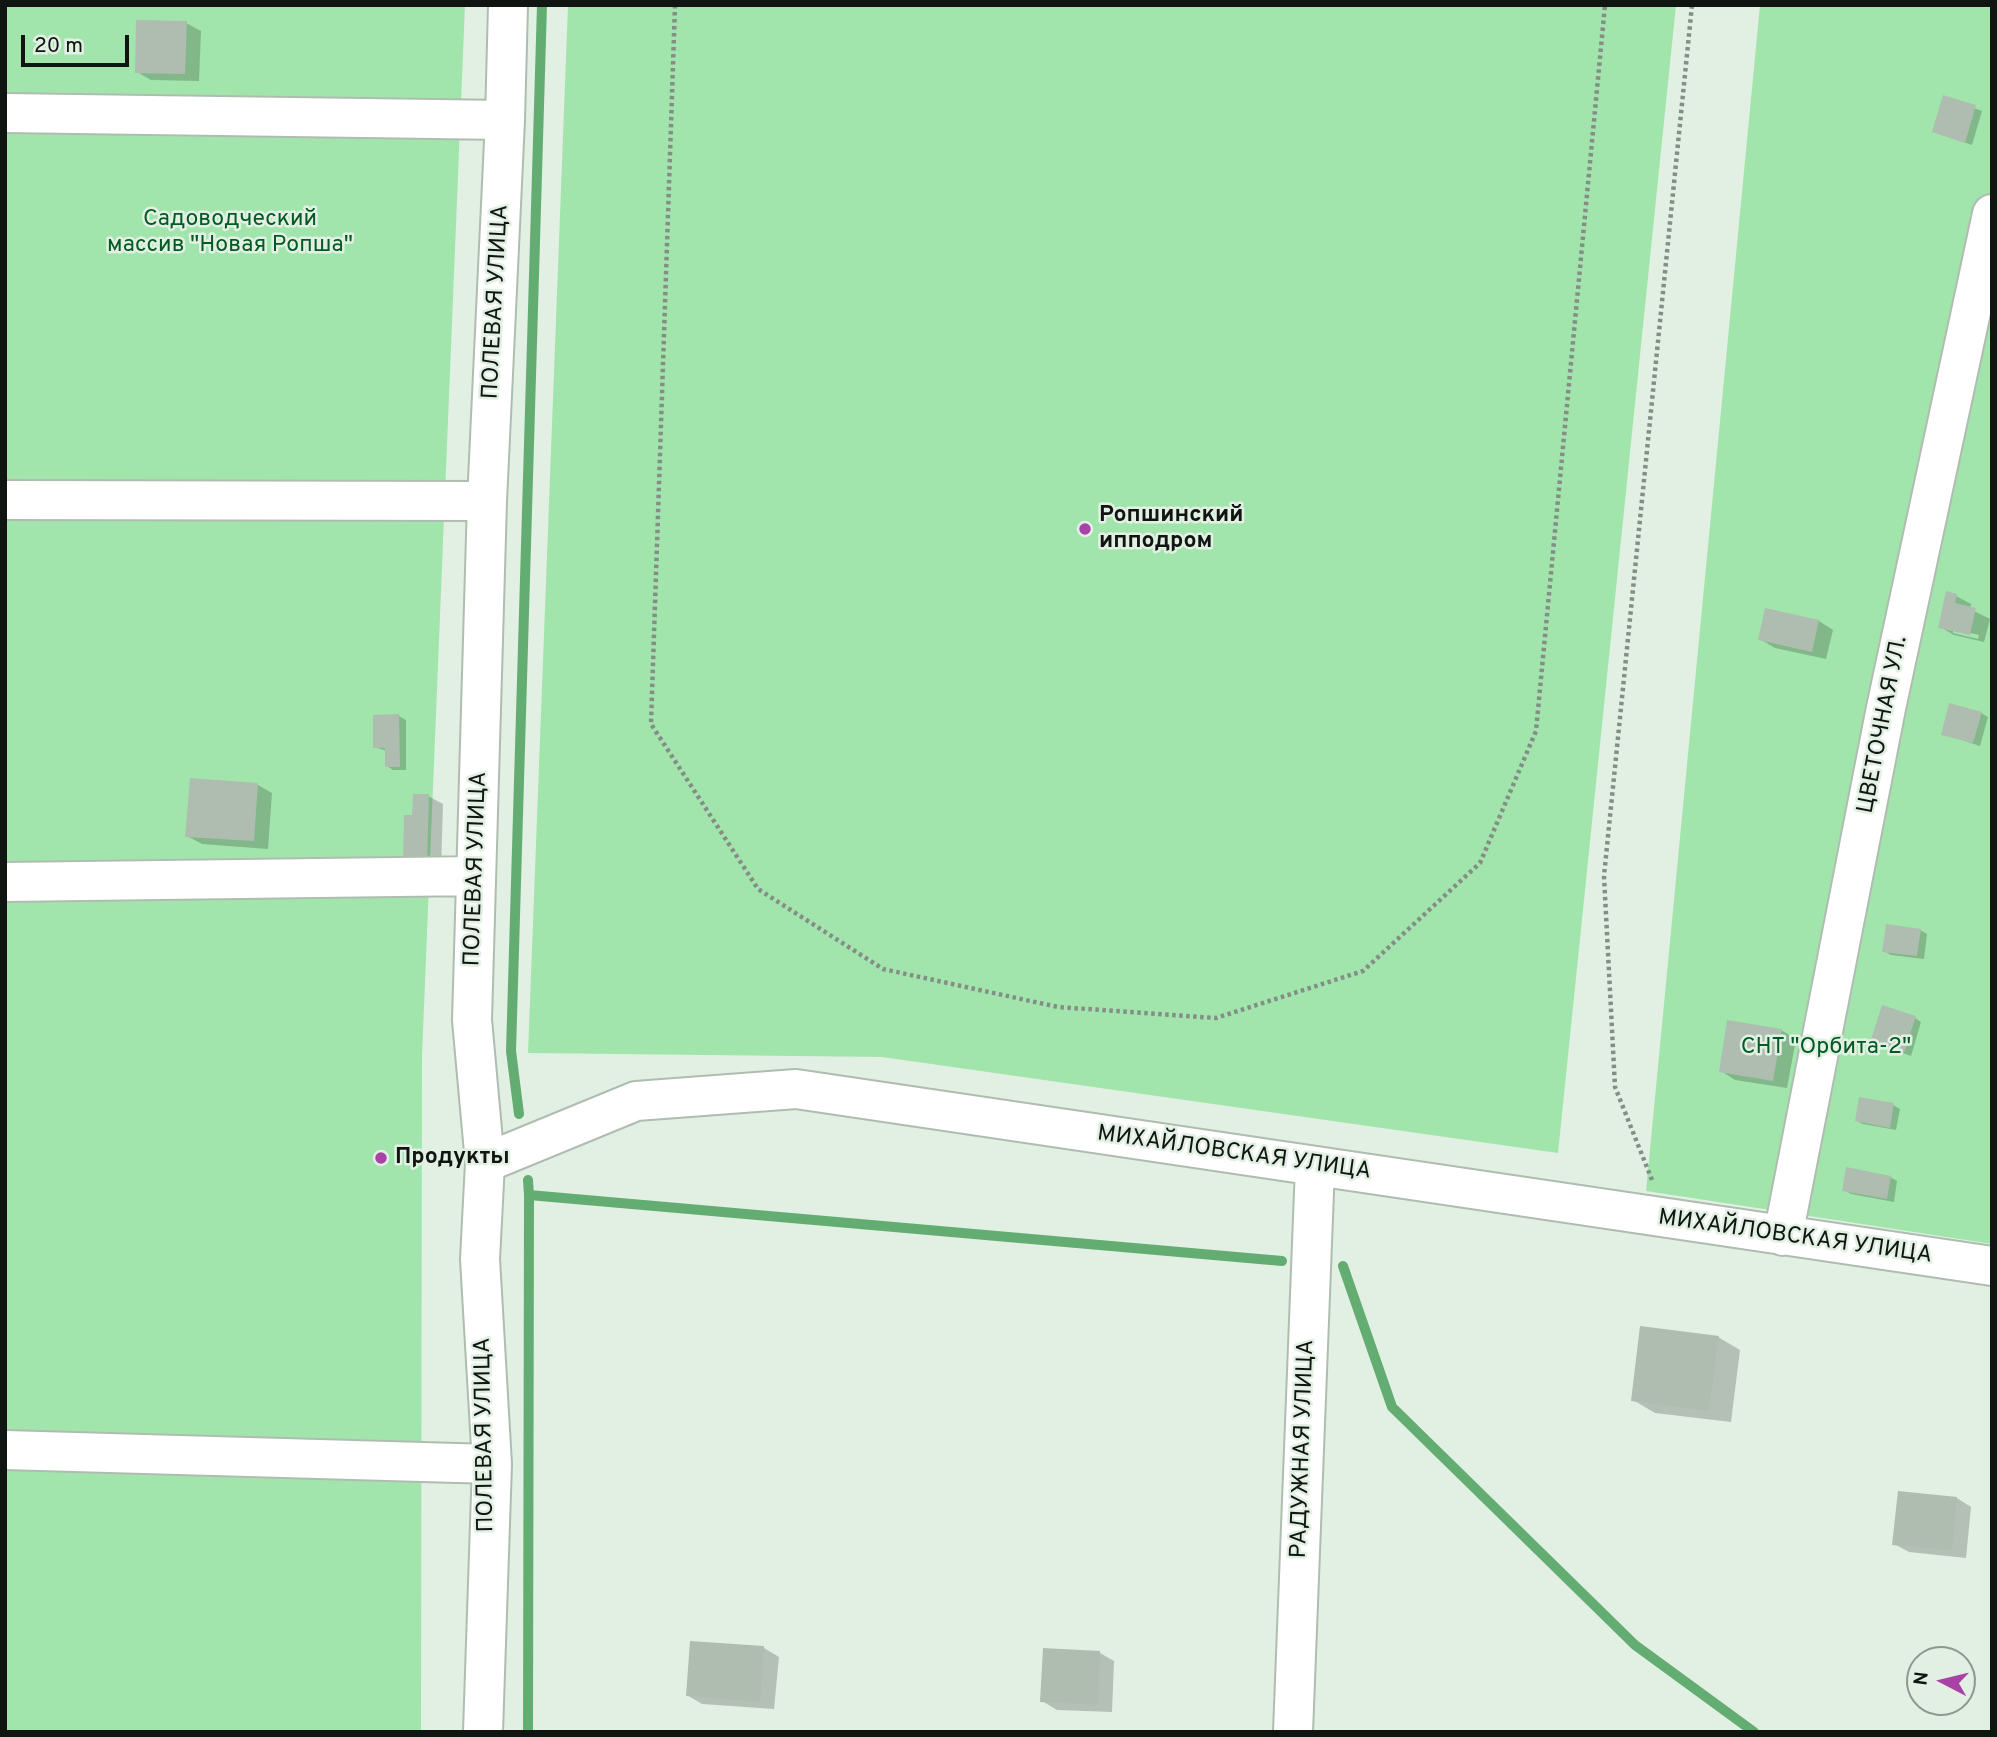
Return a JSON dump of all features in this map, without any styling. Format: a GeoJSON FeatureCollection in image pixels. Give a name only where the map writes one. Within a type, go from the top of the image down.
{"type":"FeatureCollection","features":[{"type":"Feature","properties":{"kind":"street","name":"ПОЛЕВАЯ УЛИЦА"},"geometry":{"type":"LineString","coordinates":[[482,1732],[492,1464],[480,1259],[485,1163],[472,1020],[487,501],[508,5]]}},
{"type":"Feature","properties":{"kind":"street"},"geometry":{"type":"LineString","coordinates":[[5,114],[505,120]]}},
{"type":"Feature","properties":{"kind":"street","name":"ЦВЕТОЧНАЯ УЛ."},"geometry":{"type":"LineString","coordinates":[[1783,1236],[1883,722],[1992,214]]}},
{"type":"Feature","properties":{"kind":"street"},"geometry":{"type":"LineString","coordinates":[[5,499],[487,501]]}},
{"type":"Feature","properties":{"kind":"street"},"geometry":{"type":"LineString","coordinates":[[5,882],[477,876]]}},
{"type":"Feature","properties":{"kind":"street","name":"МИХАЙЛОВСКАЯ УЛИЦА"},"geometry":{"type":"LineString","coordinates":[[485,1163],[636,1101],[796,1089],[1992,1266]]}},
{"type":"Feature","properties":{"kind":"street","name":"РАДУЖНАЯ УЛИЦА"},"geometry":{"type":"LineString","coordinates":[[1293,1732],[1315,1166]]}},
{"type":"Feature","properties":{"kind":"street"},"geometry":{"type":"LineString","coordinates":[[5,1450],[492,1464]]}},
{"type":"Feature","properties":{"kind":"path"},"geometry":{"type":"LineString","coordinates":[[676,5],[651,724],[758,888],[883,970],[1058,1007],[1216,1018],[1363,971],[1480,863],[1536,731],[1605,5]]}},
{"type":"Feature","properties":{"kind":"path"},"geometry":{"type":"LineString","coordinates":[[1668,1219],[1615,1087],[1604,876],[1692,5]]}},
{"type":"Feature","properties":{"kind":"green space","name":"Садоводческий массив \"Новая Ропша\""},"geometry":{"type":"Polygon","coordinates":[[[5,5],[465,5],[422,1056],[421,1732],[5,1732],[5,5]]]}},
{"type":"Feature","properties":{"kind":"green space","name":"Ропшинский ипподром"},"geometry":{"type":"Polygon","coordinates":[[[568,5],[1676,5],[1558,1153],[882,1057],[528,1053],[568,5]]]}},
{"type":"Feature","properties":{"kind":"green space","name":"СНТ \"Орбита-2\""},"geometry":{"type":"Polygon","coordinates":[[[1760,5],[1992,5],[1992,1244],[1646,1191],[1760,5]]]}},
{"type":"Feature","properties":{"kind":"building"},"geometry":{"type":"Polygon","coordinates":[[[136,20],[187,21],[185,74],[135,73],[136,20]]]}},
{"type":"Feature","properties":{"kind":"building"},"geometry":{"type":"Polygon","coordinates":[[[1943,95],[1976,105],[1965,143],[1932,132],[1943,95]]]}},
{"type":"Feature","properties":{"kind":"building"},"geometry":{"type":"Polygon","coordinates":[[[1946,591],[1957,594],[1955,603],[1976,608],[1970,635],[1938,628],[1946,591]]]}},
{"type":"Feature","properties":{"kind":"building"},"geometry":{"type":"Polygon","coordinates":[[[1765,608],[1819,620],[1812,652],[1758,640],[1765,608]]]}},
{"type":"Feature","properties":{"kind":"building"},"geometry":{"type":"Polygon","coordinates":[[[1949,703],[1982,712],[1973,743],[1941,735],[1949,703]]]}},
{"type":"Feature","properties":{"kind":"building"},"geometry":{"type":"Polygon","coordinates":[[[399,714],[400,767],[385,767],[385,748],[373,748],[373,715],[399,714]]]}},
{"type":"Feature","properties":{"kind":"building"},"geometry":{"type":"Polygon","coordinates":[[[190,778],[258,783],[254,841],[185,837],[190,778]]]}},
{"type":"Feature","properties":{"kind":"building"},"geometry":{"type":"Polygon","coordinates":[[[413,794],[429,794],[427,863],[403,862],[404,815],[412,815],[413,794]]]}},
{"type":"Feature","properties":{"kind":"building"},"geometry":{"type":"Polygon","coordinates":[[[1886,924],[1921,929],[1917,956],[1882,952],[1886,924]]]}},
{"type":"Feature","properties":{"kind":"building"},"geometry":{"type":"Polygon","coordinates":[[[1882,1005],[1916,1016],[1904,1053],[1870,1043],[1882,1005]]]}},
{"type":"Feature","properties":{"kind":"building"},"geometry":{"type":"Polygon","coordinates":[[[1727,1020],[1782,1029],[1773,1081],[1719,1072],[1727,1020]]]}},
{"type":"Feature","properties":{"kind":"building"},"geometry":{"type":"Polygon","coordinates":[[[1859,1097],[1894,1103],[1890,1128],[1855,1121],[1859,1097]]]}},
{"type":"Feature","properties":{"kind":"building"},"geometry":{"type":"Polygon","coordinates":[[[1846,1167],[1891,1176],[1887,1199],[1842,1191],[1846,1167]]]}},
{"type":"Feature","properties":{"kind":"building"},"geometry":{"type":"Polygon","coordinates":[[[1640,1326],[1719,1336],[1709,1411],[1631,1401],[1640,1326]]]}},
{"type":"Feature","properties":{"kind":"building"},"geometry":{"type":"Polygon","coordinates":[[[1898,1491],[1957,1497],[1952,1550],[1892,1545],[1898,1491]]]}},
{"type":"Feature","properties":{"kind":"building"},"geometry":{"type":"Polygon","coordinates":[[[690,1641],[764,1646],[760,1702],[686,1696],[690,1641]]]}},
{"type":"Feature","properties":{"kind":"building"},"geometry":{"type":"Polygon","coordinates":[[[1043,1648],[1100,1651],[1098,1705],[1040,1702],[1043,1648]]]}},
{"type":"Feature","properties":{"kind":"waterway"},"geometry":{"type":"LineString","coordinates":[[519,1114],[511,1051],[542,5]]}},
{"type":"Feature","properties":{"kind":"waterway"},"geometry":{"type":"LineString","coordinates":[[528,1180],[528,1732]]}},
{"type":"Feature","properties":{"kind":"waterway"},"geometry":{"type":"LineString","coordinates":[[529,1195],[1282,1261]]}},
{"type":"Feature","properties":{"kind":"waterway"},"geometry":{"type":"LineString","coordinates":[[1343,1266],[1392,1407],[1635,1645],[1754,1732]]}},
{"type":"Feature","properties":{"kind":"place","name":"Ропшинский ипподром"},"geometry":{"type":"Point","coordinates":[1085,529]}},
{"type":"Feature","properties":{"kind":"place","name":"Продукты"},"geometry":{"type":"Point","coordinates":[381,1158]}}]}
